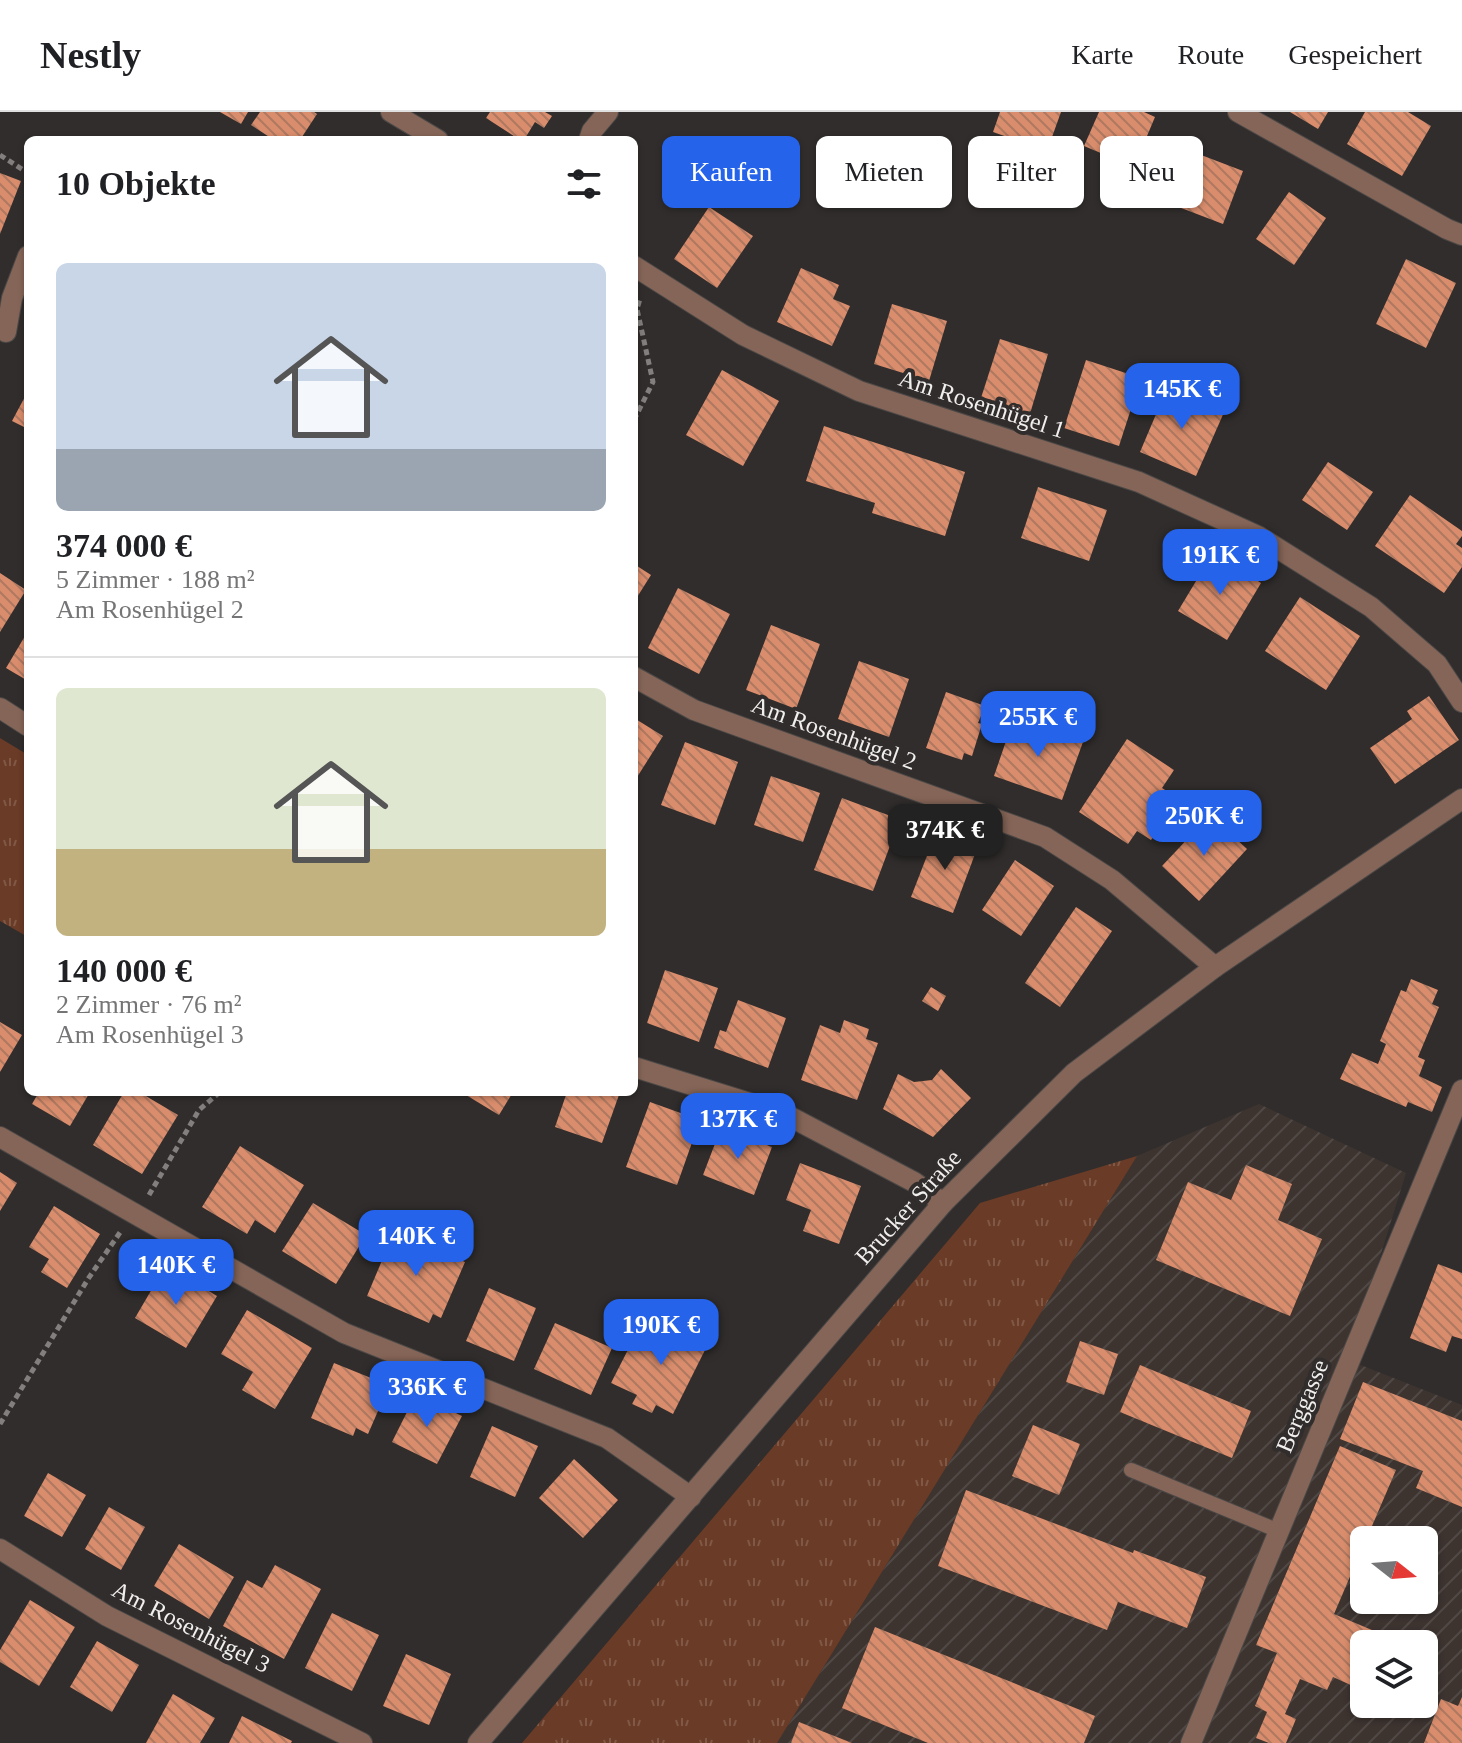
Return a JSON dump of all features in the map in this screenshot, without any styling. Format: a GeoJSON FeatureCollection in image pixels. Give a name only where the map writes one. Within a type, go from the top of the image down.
{"type":"FeatureCollection","features":[{"type":"Feature","properties":{"kind":"street"},"geometry":{"type":"LineString","coordinates":[[391,112],[431,136]]}},
{"type":"Feature","properties":{"kind":"street"},"geometry":{"type":"LineString","coordinates":[[590,136],[608,112]]}},
{"type":"Feature","properties":{"kind":"street"},"geometry":{"type":"LineString","coordinates":[[1238,112],[1462,235]]}},
{"type":"Feature","properties":{"kind":"street"},"geometry":{"type":"LineString","coordinates":[[24,266],[12,298],[3,337],[24,331]]}},
{"type":"Feature","properties":{"kind":"street","name":"Am Rosenhügel 1"},"geometry":{"type":"LineString","coordinates":[[640,271],[743,335],[859,391],[1139,482],[1258,536],[1371,607],[1437,664],[1462,702]]}},
{"type":"Feature","properties":{"kind":"street","name":"Am Rosenhügel 2"},"geometry":{"type":"LineString","coordinates":[[638,679],[694,710],[1045,837],[1112,880],[1215,967]]}},
{"type":"Feature","properties":{"kind":"street"},"geometry":{"type":"LineString","coordinates":[[0,708],[24,723]]}},
{"type":"Feature","properties":{"kind":"street","name":"Brucker Straße"},"geometry":{"type":"LineString","coordinates":[[478,1743],[943,1203],[1074,1073],[1215,967],[1462,799]]}},
{"type":"Feature","properties":{"kind":"street"},"geometry":{"type":"LineString","coordinates":[[638,1068],[785,1114],[914,1182],[943,1203]]}},
{"type":"Feature","properties":{"kind":"street","name":"Berggasse"},"geometry":{"type":"LineString","coordinates":[[1191,1743],[1462,1090]]}},
{"type":"Feature","properties":{"kind":"street"},"geometry":{"type":"LineString","coordinates":[[0,1137],[344,1333],[607,1438],[691,1497]]}},
{"type":"Feature","properties":{"kind":"street","name":"Am Rosenhügel 3"},"geometry":{"type":"LineString","coordinates":[[0,1549],[107,1616],[362,1743]]}},
{"type":"Feature","properties":{"kind":"lane"},"geometry":{"type":"LineString","coordinates":[[1131,1470],[1279,1531]]}},
{"type":"Feature","properties":{"kind":"path"},"geometry":{"type":"LineString","coordinates":[[0,155],[24,170]]}},
{"type":"Feature","properties":{"kind":"path"},"geometry":{"type":"LineString","coordinates":[[638,296],[640,271]]}},
{"type":"Feature","properties":{"kind":"path"},"geometry":{"type":"LineString","coordinates":[[638,314],[653,382],[638,412]]}},
{"type":"Feature","properties":{"kind":"path"},"geometry":{"type":"LineString","coordinates":[[0,1424],[88,1279],[133,1213],[153,1190],[199,1110],[215,1096]]}},
{"type":"Feature","properties":{"kind":"shaded area"},"geometry":{"type":"Polygon","coordinates":[[[1259,1104],[1406,1173],[1348,1360],[1462,1405],[1462,1743],[777,1743],[1137,1156],[1259,1104]]]}},
{"type":"Feature","properties":{"kind":"green space"},"geometry":{"type":"Polygon","coordinates":[[[0,738],[24,753],[24,935],[0,921],[0,738]]]}},
{"type":"Feature","properties":{"kind":"green space"},"geometry":{"type":"Polygon","coordinates":[[[1137,1156],[777,1743],[522,1743],[980,1203],[1137,1156]]]}},
{"type":"Feature","properties":{"kind":"building"},"geometry":{"type":"Polygon","coordinates":[[[220,112],[248,112],[241,124],[220,112]]]}},
{"type":"Feature","properties":{"kind":"building"},"geometry":{"type":"Polygon","coordinates":[[[260,112],[317,114],[303,136],[268,136],[251,125],[260,112]]]}},
{"type":"Feature","properties":{"kind":"building"},"geometry":{"type":"Polygon","coordinates":[[[490,112],[545,112],[552,116],[544,128],[535,122],[526,136],[514,136],[486,118],[490,112]]]}},
{"type":"Feature","properties":{"kind":"building"},"geometry":{"type":"Polygon","coordinates":[[[1000,112],[1061,112],[1052,136],[1004,136],[993,132],[1000,112]]]}},
{"type":"Feature","properties":{"kind":"building"},"geometry":{"type":"Polygon","coordinates":[[[1099,112],[1144,112],[1155,117],[1147,136],[1100,136],[1100,153],[1084,146],[1099,112]]]}},
{"type":"Feature","properties":{"kind":"building"},"geometry":{"type":"Polygon","coordinates":[[[1290,112],[1328,112],[1318,129],[1290,112]]]}},
{"type":"Feature","properties":{"kind":"building"},"geometry":{"type":"Polygon","coordinates":[[[1365,112],[1408,112],[1431,126],[1402,176],[1347,144],[1365,112]]]}},
{"type":"Feature","properties":{"kind":"building"},"geometry":{"type":"Polygon","coordinates":[[[1203,156],[1243,171],[1223,224],[1181,208],[1203,208],[1203,156]]]}},
{"type":"Feature","properties":{"kind":"building"},"geometry":{"type":"Polygon","coordinates":[[[0,173],[21,181],[0,234],[0,173]]]}},
{"type":"Feature","properties":{"kind":"building"},"geometry":{"type":"Polygon","coordinates":[[[1289,192],[1326,218],[1294,265],[1256,239],[1289,192]]]}},
{"type":"Feature","properties":{"kind":"building"},"geometry":{"type":"Polygon","coordinates":[[[708,208],[753,236],[717,288],[674,259],[708,208]]]}},
{"type":"Feature","properties":{"kind":"building"},"geometry":{"type":"Polygon","coordinates":[[[1406,259],[1456,283],[1426,348],[1376,324],[1406,259]]]}},
{"type":"Feature","properties":{"kind":"building"},"geometry":{"type":"Polygon","coordinates":[[[801,268],[839,285],[833,299],[850,306],[832,346],[777,322],[801,268]]]}},
{"type":"Feature","properties":{"kind":"building"},"geometry":{"type":"Polygon","coordinates":[[[892,304],[947,321],[929,381],[874,364],[892,304]]]}},
{"type":"Feature","properties":{"kind":"building"},"geometry":{"type":"Polygon","coordinates":[[[1000,339],[1048,354],[1029,417],[980,401],[1000,339]]]}},
{"type":"Feature","properties":{"kind":"building"},"geometry":{"type":"Polygon","coordinates":[[[1086,360],[1141,378],[1119,446],[1064,428],[1086,360]]]}},
{"type":"Feature","properties":{"kind":"building"},"geometry":{"type":"Polygon","coordinates":[[[722,370],[779,401],[743,466],[686,435],[722,370]]]}},
{"type":"Feature","properties":{"kind":"building"},"geometry":{"type":"Polygon","coordinates":[[[1168,386],[1225,410],[1196,476],[1140,452],[1168,386]]]}},
{"type":"Feature","properties":{"kind":"building"},"geometry":{"type":"Polygon","coordinates":[[[24,398],[24,427],[12,421],[24,398]]]}},
{"type":"Feature","properties":{"kind":"building"},"geometry":{"type":"Polygon","coordinates":[[[824,426],[965,472],[945,536],[872,513],[875,503],[806,481],[824,426]]]}},
{"type":"Feature","properties":{"kind":"building"},"geometry":{"type":"Polygon","coordinates":[[[1328,462],[1373,492],[1347,530],[1302,500],[1328,462]]]}},
{"type":"Feature","properties":{"kind":"building"},"geometry":{"type":"Polygon","coordinates":[[[1038,487],[1107,510],[1089,561],[1021,538],[1038,487]]]}},
{"type":"Feature","properties":{"kind":"building"},"geometry":{"type":"Polygon","coordinates":[[[1410,495],[1462,531],[1456,544],[1462,548],[1462,567],[1444,593],[1375,546],[1410,495]]]}},
{"type":"Feature","properties":{"kind":"building"},"geometry":{"type":"Polygon","coordinates":[[[1213,553],[1261,583],[1227,640],[1178,611],[1213,553]]]}},
{"type":"Feature","properties":{"kind":"building"},"geometry":{"type":"Polygon","coordinates":[[[638,567],[651,575],[638,596],[638,567]]]}},
{"type":"Feature","properties":{"kind":"building"},"geometry":{"type":"Polygon","coordinates":[[[0,573],[24,589],[24,593],[0,632],[0,573]]]}},
{"type":"Feature","properties":{"kind":"building"},"geometry":{"type":"Polygon","coordinates":[[[678,588],[730,614],[699,674],[648,648],[678,588]]]}},
{"type":"Feature","properties":{"kind":"building"},"geometry":{"type":"Polygon","coordinates":[[[1300,597],[1360,636],[1326,690],[1265,651],[1300,597]]]}},
{"type":"Feature","properties":{"kind":"building"},"geometry":{"type":"Polygon","coordinates":[[[771,625],[820,644],[796,709],[746,690],[771,625]]]}},
{"type":"Feature","properties":{"kind":"building"},"geometry":{"type":"Polygon","coordinates":[[[24,638],[24,679],[6,668],[24,638]]]}},
{"type":"Feature","properties":{"kind":"building"},"geometry":{"type":"Polygon","coordinates":[[[859,661],[909,679],[889,737],[838,719],[859,661]]]}},
{"type":"Feature","properties":{"kind":"building"},"geometry":{"type":"Polygon","coordinates":[[[946,692],[985,706],[978,723],[982,724],[972,756],[964,753],[962,760],[926,748],[946,692]]]}},
{"type":"Feature","properties":{"kind":"building"},"geometry":{"type":"Polygon","coordinates":[[[1429,696],[1459,740],[1395,784],[1370,748],[1412,719],[1407,711],[1429,696]]]}},
{"type":"Feature","properties":{"kind":"building"},"geometry":{"type":"Polygon","coordinates":[[[1014,718],[1083,742],[1062,800],[994,776],[1014,718]]]}},
{"type":"Feature","properties":{"kind":"building"},"geometry":{"type":"Polygon","coordinates":[[[638,720],[663,736],[638,776],[638,720]]]}},
{"type":"Feature","properties":{"kind":"building"},"geometry":{"type":"Polygon","coordinates":[[[1127,739],[1174,770],[1162,788],[1179,799],[1151,840],[1137,831],[1128,844],[1079,812],[1127,739]]]}},
{"type":"Feature","properties":{"kind":"building"},"geometry":{"type":"Polygon","coordinates":[[[685,742],[738,762],[715,825],[661,805],[685,742]]]}},
{"type":"Feature","properties":{"kind":"building"},"geometry":{"type":"Polygon","coordinates":[[[771,776],[820,793],[803,842],[754,825],[771,776]]]}},
{"type":"Feature","properties":{"kind":"building"},"geometry":{"type":"Polygon","coordinates":[[[842,798],[888,815],[896,830],[873,891],[814,870],[842,798]]]}},
{"type":"Feature","properties":{"kind":"building"},"geometry":{"type":"Polygon","coordinates":[[[1210,815],[1247,849],[1199,901],[1162,866],[1210,815]]]}},
{"type":"Feature","properties":{"kind":"building"},"geometry":{"type":"Polygon","coordinates":[[[937,830],[978,846],[953,913],[911,897],[937,830]]]}},
{"type":"Feature","properties":{"kind":"building"},"geometry":{"type":"Polygon","coordinates":[[[1015,860],[1054,886],[1021,936],[982,910],[1015,860]]]}},
{"type":"Feature","properties":{"kind":"building"},"geometry":{"type":"Polygon","coordinates":[[[1076,907],[1112,931],[1060,1007],[1025,983],[1076,907]]]}},
{"type":"Feature","properties":{"kind":"building"},"geometry":{"type":"Polygon","coordinates":[[[665,970],[718,988],[699,1042],[647,1023],[665,970]]]}},
{"type":"Feature","properties":{"kind":"building"},"geometry":{"type":"Polygon","coordinates":[[[1411,979],[1438,990],[1432,1004],[1439,1007],[1418,1057],[1425,1060],[1419,1076],[1442,1087],[1432,1112],[1408,1102],[1406,1107],[1340,1079],[1352,1053],[1378,1064],[1386,1044],[1380,1041],[1401,990],[1406,992],[1411,979]]]}},
{"type":"Feature","properties":{"kind":"building"},"geometry":{"type":"Polygon","coordinates":[[[931,987],[946,996],[938,1011],[922,1001],[931,987]]]}},
{"type":"Feature","properties":{"kind":"building"},"geometry":{"type":"Polygon","coordinates":[[[738,1000],[786,1018],[768,1068],[714,1048],[720,1030],[726,1032],[738,1000]]]}},
{"type":"Feature","properties":{"kind":"building"},"geometry":{"type":"Polygon","coordinates":[[[844,1020],[869,1029],[866,1039],[878,1043],[857,1100],[801,1080],[820,1025],[840,1033],[844,1020]]]}},
{"type":"Feature","properties":{"kind":"building"},"geometry":{"type":"Polygon","coordinates":[[[0,1022],[22,1035],[0,1072],[0,1022]]]}},
{"type":"Feature","properties":{"kind":"building"},"geometry":{"type":"Polygon","coordinates":[[[941,1069],[971,1098],[933,1137],[883,1109],[898,1074],[914,1082],[932,1080],[941,1069]]]}},
{"type":"Feature","properties":{"kind":"building"},"geometry":{"type":"Polygon","coordinates":[[[37,1096],[88,1096],[70,1126],[32,1104],[37,1096]]]}},
{"type":"Feature","properties":{"kind":"building"},"geometry":{"type":"Polygon","coordinates":[[[122,1096],[146,1096],[178,1115],[142,1174],[93,1145],[122,1096]]]}},
{"type":"Feature","properties":{"kind":"building"},"geometry":{"type":"Polygon","coordinates":[[[468,1096],[511,1096],[499,1115],[468,1096]]]}},
{"type":"Feature","properties":{"kind":"building"},"geometry":{"type":"Polygon","coordinates":[[[566,1096],[619,1096],[602,1143],[555,1127],[566,1096]]]}},
{"type":"Feature","properties":{"kind":"building"},"geometry":{"type":"Polygon","coordinates":[[[650,1102],[700,1120],[677,1185],[626,1167],[650,1102]]]}},
{"type":"Feature","properties":{"kind":"building"},"geometry":{"type":"Polygon","coordinates":[[[721,1128],[772,1147],[754,1195],[703,1175],[721,1128]]]}},
{"type":"Feature","properties":{"kind":"building"},"geometry":{"type":"Polygon","coordinates":[[[240,1146],[304,1185],[275,1233],[255,1220],[247,1234],[202,1207],[240,1146]]]}},
{"type":"Feature","properties":{"kind":"building"},"geometry":{"type":"Polygon","coordinates":[[[800,1163],[861,1186],[839,1244],[803,1231],[811,1210],[786,1200],[800,1163]]]}},
{"type":"Feature","properties":{"kind":"building"},"geometry":{"type":"Polygon","coordinates":[[[1246,1165],[1292,1184],[1278,1220],[1322,1239],[1290,1316],[1156,1260],[1188,1182],[1231,1200],[1246,1165]]]}},
{"type":"Feature","properties":{"kind":"building"},"geometry":{"type":"Polygon","coordinates":[[[0,1172],[17,1183],[0,1211],[0,1172]]]}},
{"type":"Feature","properties":{"kind":"building"},"geometry":{"type":"Polygon","coordinates":[[[313,1203],[366,1235],[336,1284],[282,1251],[313,1203]]]}},
{"type":"Feature","properties":{"kind":"building"},"geometry":{"type":"Polygon","coordinates":[[[54,1206],[100,1234],[67,1288],[41,1272],[49,1259],[29,1247],[54,1206]]]}},
{"type":"Feature","properties":{"kind":"building"},"geometry":{"type":"Polygon","coordinates":[[[394,1232],[465,1262],[441,1318],[433,1314],[429,1323],[367,1296],[394,1232]]]}},
{"type":"Feature","properties":{"kind":"building"},"geometry":{"type":"Polygon","coordinates":[[[1438,1264],[1462,1273],[1462,1339],[1452,1336],[1446,1352],[1410,1338],[1438,1264]]]}},
{"type":"Feature","properties":{"kind":"building"},"geometry":{"type":"Polygon","coordinates":[[[166,1265],[217,1296],[186,1348],[135,1318],[166,1265]]]}},
{"type":"Feature","properties":{"kind":"building"},"geometry":{"type":"Polygon","coordinates":[[[489,1288],[536,1308],[514,1361],[466,1341],[489,1288]]]}},
{"type":"Feature","properties":{"kind":"building"},"geometry":{"type":"Polygon","coordinates":[[[247,1310],[312,1348],[275,1409],[242,1390],[253,1372],[221,1354],[247,1310]]]}},
{"type":"Feature","properties":{"kind":"building"},"geometry":{"type":"Polygon","coordinates":[[[678,1321],[697,1330],[693,1337],[708,1344],[673,1414],[656,1405],[652,1413],[632,1404],[637,1395],[611,1383],[634,1338],[650,1346],[662,1322],[674,1328],[678,1321]]]}},
{"type":"Feature","properties":{"kind":"building"},"geometry":{"type":"Polygon","coordinates":[[[555,1323],[612,1348],[591,1395],[534,1369],[555,1323]]]}},
{"type":"Feature","properties":{"kind":"building"},"geometry":{"type":"Polygon","coordinates":[[[1080,1341],[1118,1354],[1104,1395],[1066,1382],[1080,1341]]]}},
{"type":"Feature","properties":{"kind":"building"},"geometry":{"type":"Polygon","coordinates":[[[334,1363],[376,1380],[372,1390],[385,1395],[368,1434],[356,1428],[353,1436],[311,1418],[334,1363]]]}},
{"type":"Feature","properties":{"kind":"building"},"geometry":{"type":"Polygon","coordinates":[[[1140,1365],[1251,1411],[1232,1458],[1120,1412],[1140,1365]]]}},
{"type":"Feature","properties":{"kind":"building"},"geometry":{"type":"Polygon","coordinates":[[[1363,1382],[1462,1421],[1462,1507],[1416,1488],[1423,1471],[1340,1439],[1363,1382]]]}},
{"type":"Feature","properties":{"kind":"building"},"geometry":{"type":"Polygon","coordinates":[[[416,1394],[462,1416],[437,1464],[392,1442],[416,1394]]]}},
{"type":"Feature","properties":{"kind":"building"},"geometry":{"type":"Polygon","coordinates":[[[1033,1425],[1080,1444],[1059,1495],[1012,1476],[1033,1425]]]}},
{"type":"Feature","properties":{"kind":"building"},"geometry":{"type":"Polygon","coordinates":[[[492,1426],[538,1446],[515,1497],[470,1477],[492,1426]]]}},
{"type":"Feature","properties":{"kind":"building"},"geometry":{"type":"Polygon","coordinates":[[[1340,1446],[1396,1470],[1372,1526],[1350,1526],[1350,1577],[1334,1614],[1372,1630],[1350,1630],[1350,1685],[1333,1677],[1327,1690],[1300,1679],[1285,1714],[1296,1719],[1286,1743],[1269,1743],[1256,1738],[1267,1712],[1255,1706],[1277,1653],[1256,1645],[1340,1446]]]}},
{"type":"Feature","properties":{"kind":"building"},"geometry":{"type":"Polygon","coordinates":[[[574,1459],[618,1500],[583,1538],[539,1498],[574,1459]]]}},
{"type":"Feature","properties":{"kind":"building"},"geometry":{"type":"Polygon","coordinates":[[[48,1473],[86,1495],[62,1537],[24,1516],[48,1473]]]}},
{"type":"Feature","properties":{"kind":"building"},"geometry":{"type":"Polygon","coordinates":[[[966,1490],[1206,1577],[1187,1628],[1118,1602],[1107,1630],[938,1566],[966,1490]]]}},
{"type":"Feature","properties":{"kind":"building"},"geometry":{"type":"Polygon","coordinates":[[[109,1507],[145,1527],[121,1570],[85,1549],[109,1507]]]}},
{"type":"Feature","properties":{"kind":"building"},"geometry":{"type":"Polygon","coordinates":[[[179,1544],[234,1577],[209,1619],[154,1586],[179,1544]]]}},
{"type":"Feature","properties":{"kind":"building"},"geometry":{"type":"Polygon","coordinates":[[[275,1565],[321,1589],[284,1659],[223,1626],[247,1580],[262,1588],[275,1565]]]}},
{"type":"Feature","properties":{"kind":"building"},"geometry":{"type":"Polygon","coordinates":[[[30,1600],[75,1627],[39,1686],[0,1662],[0,1650],[30,1600]]]}},
{"type":"Feature","properties":{"kind":"building"},"geometry":{"type":"Polygon","coordinates":[[[332,1613],[379,1635],[352,1691],[305,1668],[332,1613]]]}},
{"type":"Feature","properties":{"kind":"building"},"geometry":{"type":"Polygon","coordinates":[[[875,1627],[1095,1716],[1084,1743],[928,1743],[842,1708],[875,1627]]]}},
{"type":"Feature","properties":{"kind":"building"},"geometry":{"type":"Polygon","coordinates":[[[97,1641],[139,1665],[112,1712],[70,1687],[97,1641]]]}},
{"type":"Feature","properties":{"kind":"building"},"geometry":{"type":"Polygon","coordinates":[[[406,1654],[451,1674],[429,1725],[383,1706],[406,1654]]]}},
{"type":"Feature","properties":{"kind":"building"},"geometry":{"type":"Polygon","coordinates":[[[173,1694],[215,1718],[200,1743],[146,1743],[173,1694]]]}},
{"type":"Feature","properties":{"kind":"building"},"geometry":{"type":"Polygon","coordinates":[[[1462,1697],[1462,1743],[1424,1743],[1434,1718],[1438,1718],[1441,1699],[1458,1706],[1462,1697]]]}},
{"type":"Feature","properties":{"kind":"building"},"geometry":{"type":"Polygon","coordinates":[[[242,1716],[292,1741],[291,1743],[229,1743],[242,1716]]]}},
{"type":"Feature","properties":{"kind":"building"},"geometry":{"type":"Polygon","coordinates":[[[799,1722],[852,1743],[791,1743],[799,1722]]]}}]}
